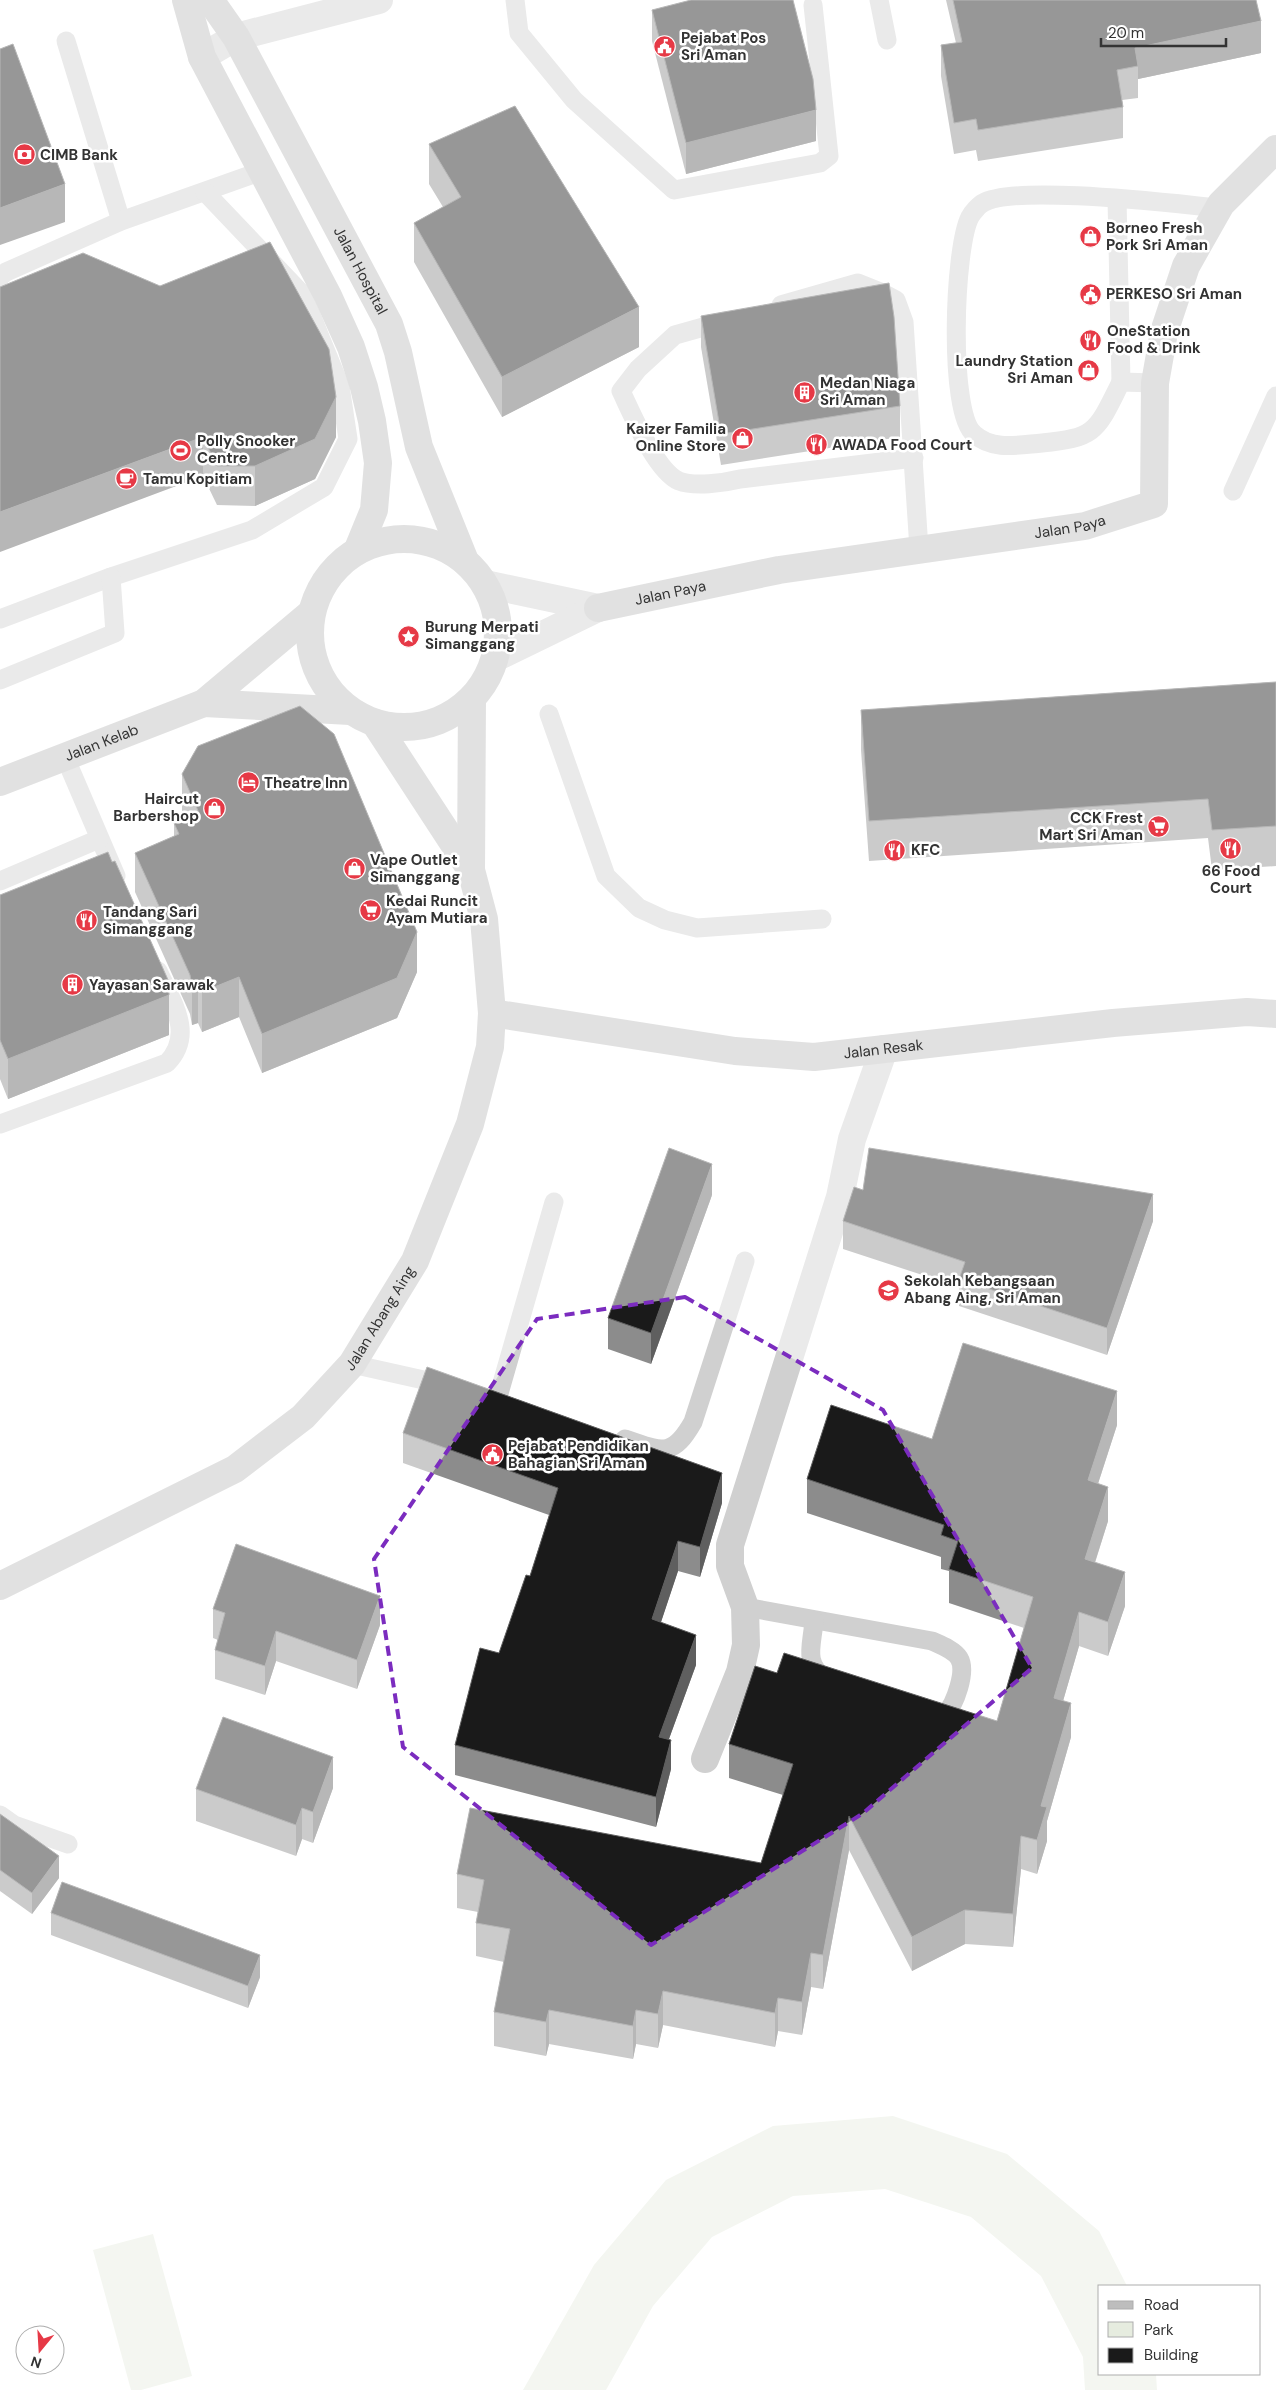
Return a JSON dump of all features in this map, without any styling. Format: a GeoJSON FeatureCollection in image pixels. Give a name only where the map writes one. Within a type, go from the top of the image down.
{"type":"FeatureCollection","features":[{"type":"Feature","properties":{"kind":"street"},"geometry":{"type":"LineString","coordinates":[[186,0],[202,57],[328,296],[351,347],[364,387],[372,421],[378,464],[374,510],[358,549]]}},
{"type":"Feature","properties":{"kind":"street","name":"Jalan Hospital"},"geometry":{"type":"LineString","coordinates":[[210,0],[236,37],[389,324],[398,352],[419,447],[466,561]]}},
{"type":"Feature","properties":{"kind":"street"},"geometry":{"type":"LineString","coordinates":[[202,57],[236,37],[379,0]]}},
{"type":"Feature","properties":{"kind":"street","name":"Jalan Paya"},"geometry":{"type":"LineString","coordinates":[[598,608],[780,570],[1085,526],[1154,504],[1155,383],[1164,332],[1186,266],[1219,208],[1276,149]]}},
{"type":"Feature","properties":{"kind":"street"},"geometry":{"type":"LineString","coordinates":[[414,539],[442,546],[466,561],[484,584],[495,607],[499,633],[495,658],[486,681],[472,700],[450,715],[427,725],[400,727],[375,723],[350,711],[329,693],[315,668],[309,642],[310,614],[320,588],[336,566],[358,549],[386,540],[414,539]]}},
{"type":"Feature","properties":{"kind":"street"},"geometry":{"type":"LineString","coordinates":[[484,584],[598,608]]}},
{"type":"Feature","properties":{"kind":"street"},"geometry":{"type":"LineString","coordinates":[[495,658],[598,608]]}},
{"type":"Feature","properties":{"kind":"street","name":"Jalan Kelab"},"geometry":{"type":"LineString","coordinates":[[0,782],[204,702],[310,614]]}},
{"type":"Feature","properties":{"kind":"street"},"geometry":{"type":"LineString","coordinates":[[471,870],[472,700]]}},
{"type":"Feature","properties":{"kind":"street","name":"Jalan Kelab"},"geometry":{"type":"LineString","coordinates":[[204,702],[350,711]]}},
{"type":"Feature","properties":{"kind":"street"},"geometry":{"type":"LineString","coordinates":[[375,723],[471,870]]}},
{"type":"Feature","properties":{"kind":"street","name":"Jalan Abang Aing"},"geometry":{"type":"LineString","coordinates":[[0,1586],[235,1469],[303,1417],[352,1364],[415,1261],[466,1133],[490,1047],[492,1013],[484,919],[471,870]]}},
{"type":"Feature","properties":{"kind":"street","name":"Jalan Resak"},"geometry":{"type":"LineString","coordinates":[[492,1013],[735,1051],[814,1057],[1113,1023],[1246,1012],[1276,1014]]}},
{"type":"Feature","properties":{"kind":"street"},"geometry":{"type":"LineString","coordinates":[[706,1759],[740,1672],[746,1645],[745,1607],[730,1566],[730,1545],[840,1196],[852,1139],[884,1049]]}},
{"type":"Feature","properties":{"kind":"lane"},"geometry":{"type":"LineString","coordinates":[[515,0],[519,33],[574,100],[674,190],[820,163],[829,156],[813,5]]}},
{"type":"Feature","properties":{"kind":"lane"},"geometry":{"type":"LineString","coordinates":[[879,0],[887,40]]}},
{"type":"Feature","properties":{"kind":"lane"},"geometry":{"type":"LineString","coordinates":[[66,41],[121,221]]}},
{"type":"Feature","properties":{"kind":"lane"},"geometry":{"type":"LineString","coordinates":[[2,274],[121,221],[262,171]]}},
{"type":"Feature","properties":{"kind":"lane"},"geometry":{"type":"LineString","coordinates":[[0,619],[111,577],[252,530],[324,487],[348,439],[340,386],[302,294],[205,192]]}},
{"type":"Feature","properties":{"kind":"lane"},"geometry":{"type":"LineString","coordinates":[[1117,199],[1121,382],[1096,428],[1084,436],[1064,441],[1008,446],[986,443],[971,433],[962,414],[955,316],[963,237],[970,216],[983,203],[1003,197],[1040,195],[1117,199],[1219,208]]}},
{"type":"Feature","properties":{"kind":"lane"},"geometry":{"type":"LineString","coordinates":[[766,309],[858,283],[896,300],[904,322],[919,549]]}},
{"type":"Feature","properties":{"kind":"lane"},"geometry":{"type":"LineString","coordinates":[[739,317],[675,335],[638,369],[621,391],[655,458],[678,480],[715,484],[740,479],[914,458]]}},
{"type":"Feature","properties":{"kind":"lane"},"geometry":{"type":"LineString","coordinates":[[1121,382],[1155,383]]}},
{"type":"Feature","properties":{"kind":"lane"},"geometry":{"type":"LineString","coordinates":[[1233,491],[1276,396]]}},
{"type":"Feature","properties":{"kind":"lane"},"geometry":{"type":"LineString","coordinates":[[0,680],[115,633],[111,577]]}},
{"type":"Feature","properties":{"kind":"lane"},"geometry":{"type":"LineString","coordinates":[[549,714],[606,876],[639,908],[665,920],[697,928],[822,920]]}},
{"type":"Feature","properties":{"kind":"lane"},"geometry":{"type":"LineString","coordinates":[[65,757],[123,893]]}},
{"type":"Feature","properties":{"kind":"lane"},"geometry":{"type":"LineString","coordinates":[[0,882],[99,839]]}},
{"type":"Feature","properties":{"kind":"lane"},"geometry":{"type":"LineString","coordinates":[[0,1124],[167,1063],[176,1054],[181,1040],[180,1019],[152,956]]}},
{"type":"Feature","properties":{"kind":"lane"},"geometry":{"type":"LineString","coordinates":[[498,1397],[554,1202]]}},
{"type":"Feature","properties":{"kind":"lane"},"geometry":{"type":"LineString","coordinates":[[609,1434],[656,1449],[671,1448],[683,1440],[693,1422],[746,1261]]}},
{"type":"Feature","properties":{"kind":"lane"},"geometry":{"type":"LineString","coordinates":[[352,1364],[459,1388]]}},
{"type":"Feature","properties":{"kind":"lane"},"geometry":{"type":"LineString","coordinates":[[478,1393],[516,1403]]}},
{"type":"Feature","properties":{"kind":"lane"},"geometry":{"type":"LineString","coordinates":[[745,1607],[814,1621],[932,1640],[955,1654],[960,1659],[962,1667],[956,1699],[951,1709],[938,1716],[911,1709]]}},
{"type":"Feature","properties":{"kind":"lane"},"geometry":{"type":"LineString","coordinates":[[814,1621],[810,1661],[817,1673],[826,1680],[846,1689]]}},
{"type":"Feature","properties":{"kind":"lane"},"geometry":{"type":"LineString","coordinates":[[0,1815],[14,1825],[68,1844]]}},
{"type":"Feature","properties":{"kind":"highlighted area"},"geometry":{"type":"Polygon","coordinates":[[[685,1297],[883,1410],[1032,1668],[862,1814],[651,1945],[403,1747],[374,1559],[537,1319],[685,1297]]]}},
{"type":"Feature","properties":{"kind":"green space"},"geometry":{"type":"Polygon","coordinates":[[[893,2116],[1007,2154],[1099,2231],[1126,2285],[1098,2285],[1098,2375],[1156,2375],[1157,2390],[1085,2390],[1083,2357],[1041,2276],[971,2217],[885,2189],[793,2196],[712,2237],[653,2306],[606,2390],[523,2390],[594,2265],[666,2180],[773,2126],[893,2116]]]}},
{"type":"Feature","properties":{"kind":"green space"},"geometry":{"type":"Polygon","coordinates":[[[153,2234],[192,2376],[141,2390],[131,2390],[93,2250],[153,2234]]]}},
{"type":"Feature","properties":{"kind":"building"},"geometry":{"type":"Polygon","coordinates":[[[691,0],[793,0],[813,79],[816,110],[686,143],[652,10],[691,0]]]}},
{"type":"Feature","properties":{"kind":"building"},"geometry":{"type":"Polygon","coordinates":[[[953,0],[1256,0],[1261,21],[1135,48],[1138,66],[1117,70],[1123,107],[978,130],[976,119],[954,123],[941,45],[962,42],[953,0]]]}},
{"type":"Feature","properties":{"kind":"building"},"geometry":{"type":"Polygon","coordinates":[[[13,44],[65,184],[0,208],[0,49],[13,44]]]}},
{"type":"Feature","properties":{"kind":"building"},"geometry":{"type":"Polygon","coordinates":[[[515,106],[639,307],[502,377],[414,223],[461,197],[429,144],[515,106]]]}},
{"type":"Feature","properties":{"kind":"building"},"geometry":{"type":"Polygon","coordinates":[[[270,242],[329,349],[336,397],[315,439],[255,466],[217,466],[203,437],[0,512],[0,287],[83,253],[160,286],[270,242]]]}},
{"type":"Feature","properties":{"kind":"building","name":"Medan Niaga Sri Aman"},"geometry":{"type":"Polygon","coordinates":[[[889,283],[894,317],[900,406],[721,434],[701,316],[889,283]]]}},
{"type":"Feature","properties":{"kind":"building"},"geometry":{"type":"Polygon","coordinates":[[[1276,682],[1276,826],[1212,830],[1208,799],[869,821],[861,710],[1276,682]]]}},
{"type":"Feature","properties":{"kind":"building"},"geometry":{"type":"Polygon","coordinates":[[[300,706],[334,734],[417,932],[397,978],[262,1034],[239,977],[202,992],[198,983],[192,986],[190,975],[135,853],[179,834],[174,823],[199,813],[182,774],[198,746],[300,706]]]}},
{"type":"Feature","properties":{"kind":"building","name":"Yayasan Sarawak"},"geometry":{"type":"Polygon","coordinates":[[[108,852],[112,862],[115,861],[169,982],[169,995],[8,1059],[0,1040],[0,895],[108,852]]]}},
{"type":"Feature","properties":{"kind":"building"},"geometry":{"type":"Polygon","coordinates":[[[669,1148],[712,1164],[651,1333],[608,1318],[669,1148]]]}},
{"type":"Feature","properties":{"kind":"building"},"geometry":{"type":"Polygon","coordinates":[[[869,1148],[1153,1194],[1107,1328],[959,1279],[965,1262],[843,1221],[854,1187],[863,1190],[869,1148]]]}},
{"type":"Feature","properties":{"kind":"building"},"geometry":{"type":"Polygon","coordinates":[[[963,1343],[1117,1391],[1088,1480],[1108,1487],[1085,1559],[1125,1572],[1108,1622],[1079,1612],[1054,1698],[1071,1703],[1041,1806],[1047,1807],[1037,1840],[1021,1836],[1013,1914],[965,1910],[912,1937],[849,1816],[823,1955],[811,1953],[802,2002],[778,1998],[775,2013],[663,1991],[658,2014],[636,2010],[633,2026],[549,2010],[546,2022],[494,2012],[510,1929],[476,1923],[484,1880],[457,1874],[470,1808],[761,1863],[793,1764],[729,1744],[755,1666],[777,1673],[784,1653],[997,1721],[1033,1597],[949,1569],[958,1541],[941,1535],[944,1525],[807,1479],[831,1405],[932,1439],[963,1343]]]}},
{"type":"Feature","properties":{"kind":"building"},"geometry":{"type":"Polygon","coordinates":[[[427,1367],[722,1473],[700,1547],[678,1541],[652,1619],[696,1635],[659,1737],[671,1740],[656,1797],[455,1745],[480,1648],[499,1653],[526,1575],[530,1576],[558,1488],[403,1433],[427,1367]]]}},
{"type":"Feature","properties":{"kind":"building"},"geometry":{"type":"Polygon","coordinates":[[[236,1544],[380,1596],[357,1660],[276,1631],[265,1666],[215,1650],[225,1613],[213,1609],[236,1544]]]}},
{"type":"Feature","properties":{"kind":"building"},"geometry":{"type":"Polygon","coordinates":[[[223,1717],[333,1757],[313,1812],[302,1808],[296,1825],[196,1789],[223,1717]]]}},
{"type":"Feature","properties":{"kind":"building"},"geometry":{"type":"Polygon","coordinates":[[[0,1814],[59,1856],[32,1893],[0,1870],[0,1814]]]}},
{"type":"Feature","properties":{"kind":"building"},"geometry":{"type":"Polygon","coordinates":[[[62,1882],[260,1955],[248,1986],[51,1913],[62,1882]]]}},
{"type":"Feature","properties":{"kind":"place","name":"Pejabat Pos Sri Aman"},"geometry":{"type":"Point","coordinates":[665,47]}},
{"type":"Feature","properties":{"kind":"place","name":"CIMB Bank"},"geometry":{"type":"Point","coordinates":[24,155]}},
{"type":"Feature","properties":{"kind":"place","name":"Borneo Fresh Pork Sri Aman"},"geometry":{"type":"Point","coordinates":[1090,237]}},
{"type":"Feature","properties":{"kind":"place","name":"PERKESO Sri Aman"},"geometry":{"type":"Point","coordinates":[1090,294]}},
{"type":"Feature","properties":{"kind":"place","name":"OneStation Food & Drink"},"geometry":{"type":"Point","coordinates":[1091,340]}},
{"type":"Feature","properties":{"kind":"place","name":"Laundry Station Sri Aman"},"geometry":{"type":"Point","coordinates":[1089,370]}},
{"type":"Feature","properties":{"kind":"place","name":"Medan Niaga Sri Aman"},"geometry":{"type":"Point","coordinates":[804,392]}},
{"type":"Feature","properties":{"kind":"place","name":"Kaizer Familia Online Store"},"geometry":{"type":"Point","coordinates":[742,438]}},
{"type":"Feature","properties":{"kind":"place","name":"AWADA Food Court"},"geometry":{"type":"Point","coordinates":[816,445]}},
{"type":"Feature","properties":{"kind":"place","name":"Polly Snooker Centre"},"geometry":{"type":"Point","coordinates":[181,450]}},
{"type":"Feature","properties":{"kind":"place","name":"Tamu Kopitiam"},"geometry":{"type":"Point","coordinates":[127,479]}},
{"type":"Feature","properties":{"kind":"place","name":"Burung Merpati Simanggang"},"geometry":{"type":"Point","coordinates":[409,636]}},
{"type":"Feature","properties":{"kind":"place","name":"Theatre Inn"},"geometry":{"type":"Point","coordinates":[248,783]}},
{"type":"Feature","properties":{"kind":"place","name":"Haircut Barbershop"},"geometry":{"type":"Point","coordinates":[215,808]}},
{"type":"Feature","properties":{"kind":"place","name":"CCK Frest Mart Sri Aman"},"geometry":{"type":"Point","coordinates":[1159,827]}},
{"type":"Feature","properties":{"kind":"place","name":"66 Food Court"},"geometry":{"type":"Point","coordinates":[1231,848]}},
{"type":"Feature","properties":{"kind":"place","name":"KFC"},"geometry":{"type":"Point","coordinates":[895,850]}},
{"type":"Feature","properties":{"kind":"place","name":"Vape Outlet Simanggang"},"geometry":{"type":"Point","coordinates":[354,869]}},
{"type":"Feature","properties":{"kind":"place","name":"Kedai Runcit Ayam Mutiara"},"geometry":{"type":"Point","coordinates":[370,910]}},
{"type":"Feature","properties":{"kind":"place","name":"Tandang Sari Simanggang"},"geometry":{"type":"Point","coordinates":[87,921]}},
{"type":"Feature","properties":{"kind":"place","name":"Yayasan Sarawak"},"geometry":{"type":"Point","coordinates":[73,985]}},
{"type":"Feature","properties":{"kind":"place","name":"Sekolah Kebangsaan Abang Aing, Sri Aman"},"geometry":{"type":"Point","coordinates":[888,1290]}},
{"type":"Feature","properties":{"kind":"place","name":"Pejabat Pendidikan Bahagian Sri Aman"},"geometry":{"type":"Point","coordinates":[492,1455]}}]}
